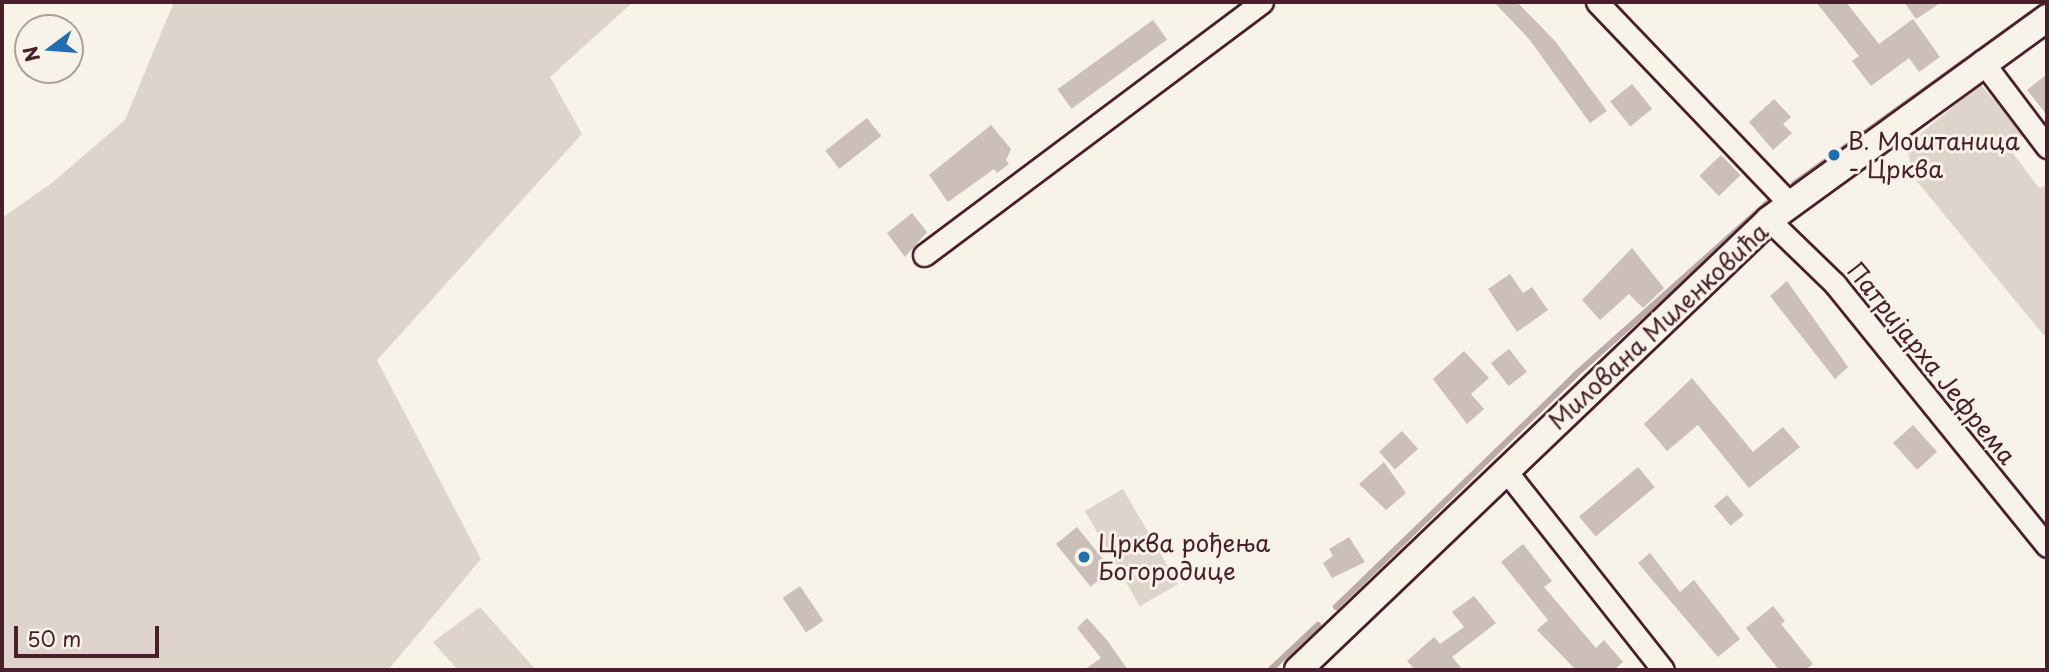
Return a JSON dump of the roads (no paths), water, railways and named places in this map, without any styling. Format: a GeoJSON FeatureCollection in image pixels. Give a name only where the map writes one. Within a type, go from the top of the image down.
{"type":"FeatureCollection","features":[{"type":"Feature","properties":{"kind":"street"},"geometry":{"type":"LineString","coordinates":[[924,256],[1262,2]]}},
{"type":"Feature","properties":{"kind":"street","name":"Патријарха Јефрема"},"geometry":{"type":"LineString","coordinates":[[1597,2],[1779,212],[2047,546]]}},
{"type":"Feature","properties":{"kind":"street","name":"Милована Миленковића"},"geometry":{"type":"LineString","coordinates":[[1298,670],[1779,212],[1982,61],[2047,18]]}},
{"type":"Feature","properties":{"kind":"street"},"geometry":{"type":"LineString","coordinates":[[1982,61],[2047,147]]}},
{"type":"Feature","properties":{"kind":"street"},"geometry":{"type":"LineString","coordinates":[[1506,471],[1663,670]]}},
{"type":"Feature","properties":{"kind":"waterway"},"geometry":{"type":"LineString","coordinates":[[1794,184],[2047,2]]}},
{"type":"Feature","properties":{"kind":"waterway"},"geometry":{"type":"LineString","coordinates":[[1336,607],[1575,375],[1771,200]]}},
{"type":"Feature","properties":{"kind":"waterway"},"geometry":{"type":"LineString","coordinates":[[1270,670],[1318,625]]}},
{"type":"Feature","properties":{"kind":"place","name":"В. Моштаница - Црква"},"geometry":{"type":"Point","coordinates":[1834,155]}},
{"type":"Feature","properties":{"kind":"place","name":"Црква рођења Богородице"},"geometry":{"type":"Point","coordinates":[1084,557]}}]}
